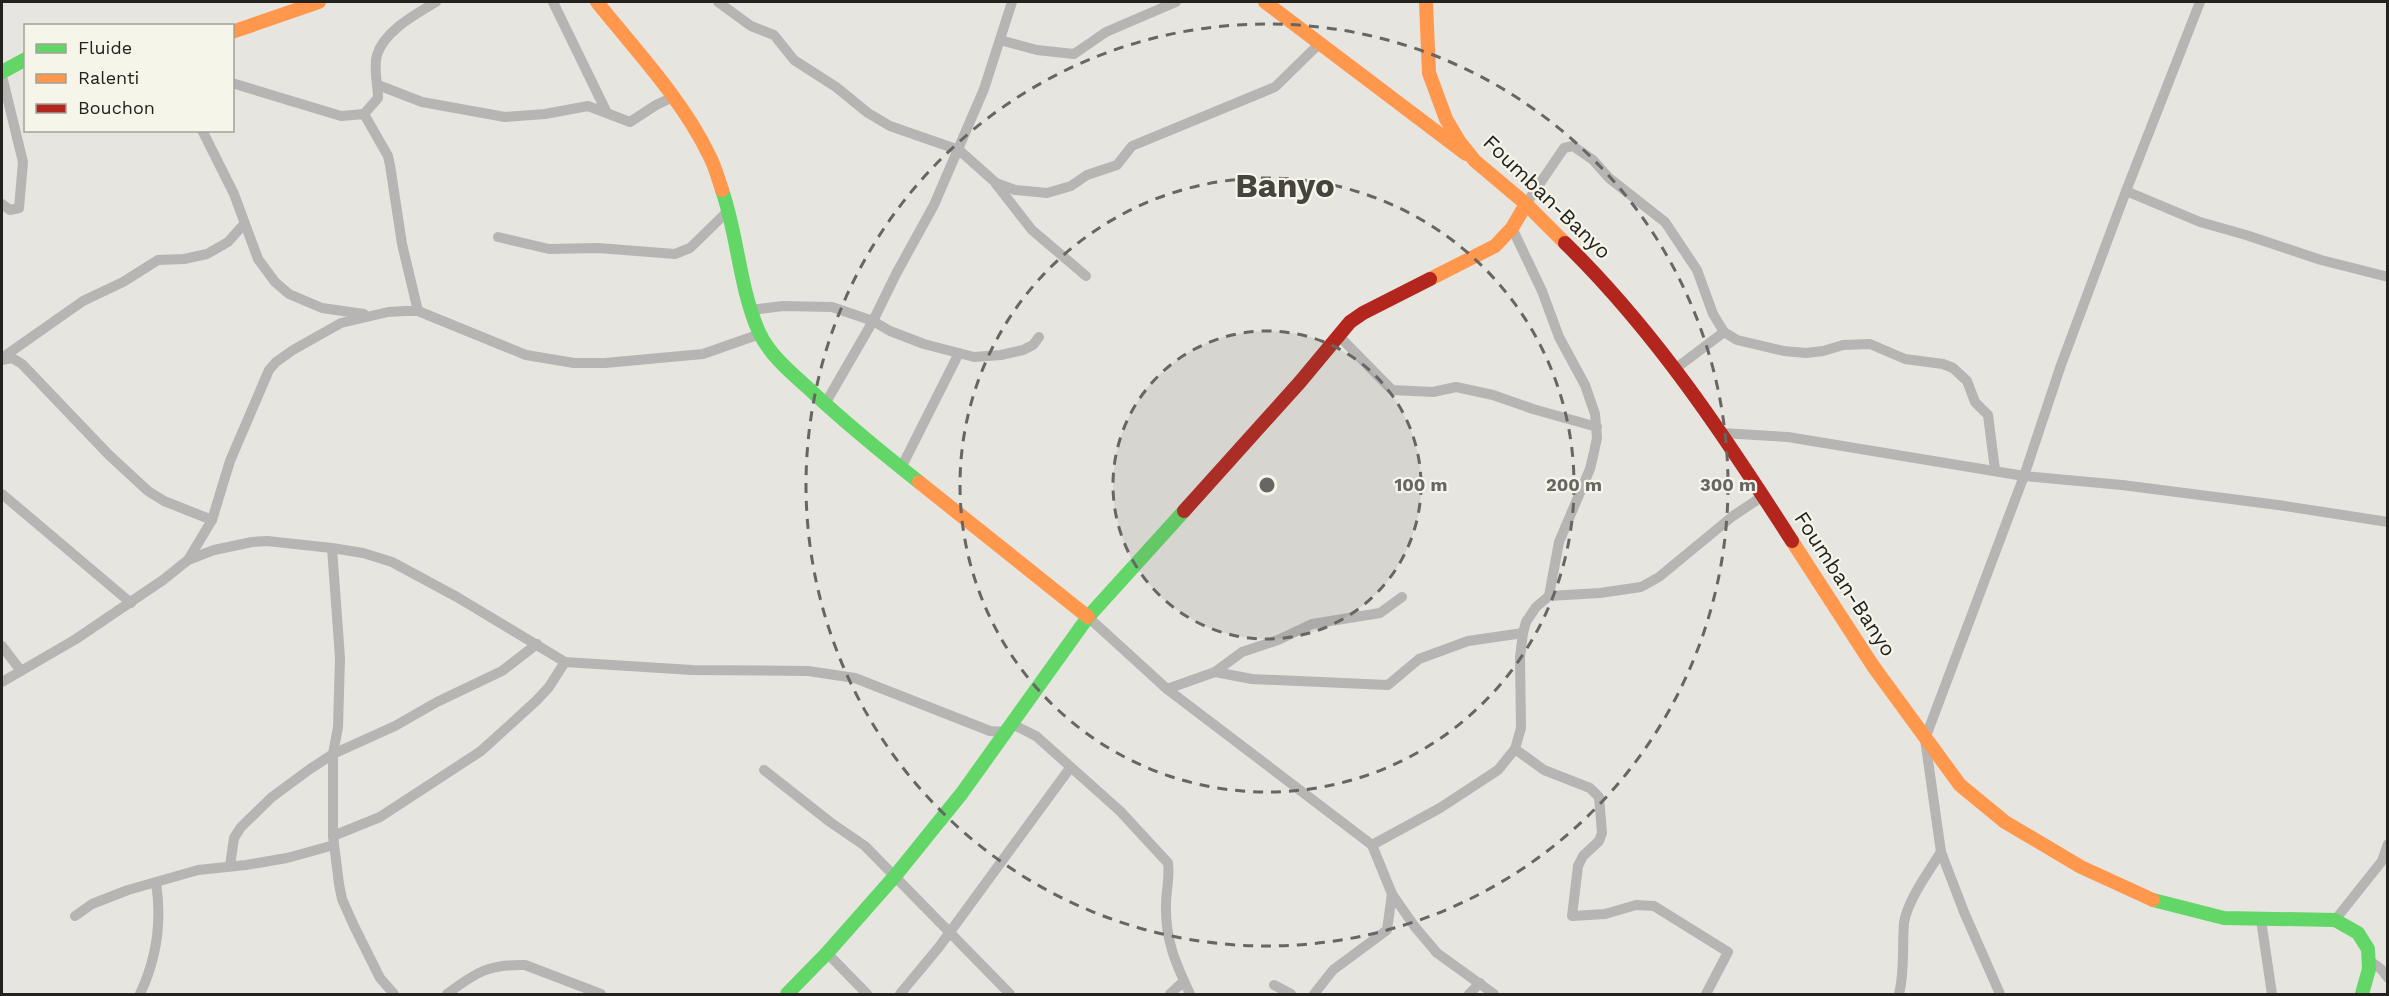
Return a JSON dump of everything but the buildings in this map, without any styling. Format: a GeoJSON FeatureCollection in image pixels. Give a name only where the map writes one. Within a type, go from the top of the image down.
{"type":"FeatureCollection","features":[{"type":"Feature","properties":{"kind":"main road"},"geometry":{"type":"LineString","coordinates":[[234,31],[319,2]]}},
{"type":"Feature","properties":{"kind":"main road"},"geometry":{"type":"LineString","coordinates":[[597,2],[673,97],[710,156],[729,210],[751,310],[760,334],[778,360],[825,404],[901,468],[1088,617]]}},
{"type":"Feature","properties":{"kind":"main road"},"geometry":{"type":"LineString","coordinates":[[1265,2],[1475,161]]}},
{"type":"Feature","properties":{"kind":"main road","name":"Foumban-Banyo"},"geometry":{"type":"LineString","coordinates":[[1426,2],[1429,73],[1446,119],[1475,161],[1526,204],[1614,292],[1675,369],[1722,433],[1872,666],[1951,775],[1974,798],[2005,822],[2081,867],[2152,900],[2224,918],[2335,920],[2360,933],[2369,950],[2370,962]]}},
{"type":"Feature","properties":{"kind":"main road"},"geometry":{"type":"LineString","coordinates":[[2,74],[24,60]]}},
{"type":"Feature","properties":{"kind":"main road"},"geometry":{"type":"LineString","coordinates":[[787,994],[827,953],[895,876],[962,793],[1088,617],[1300,382],[1338,335],[1364,313],[1495,246],[1512,228],[1526,204]]}},
{"type":"Feature","properties":{"kind":"main road"},"geometry":{"type":"LineString","coordinates":[[2362,994],[2370,962]]}},
{"type":"Feature","properties":{"kind":"street"},"geometry":{"type":"LineString","coordinates":[[234,84],[341,116],[364,114],[378,98],[375,73],[377,55],[386,40],[399,26],[436,2]]}},
{"type":"Feature","properties":{"kind":"street"},"geometry":{"type":"LineString","coordinates":[[553,2],[607,113]]}},
{"type":"Feature","properties":{"kind":"street"},"geometry":{"type":"LineString","coordinates":[[718,2],[751,26],[774,35],[794,60],[836,87],[868,113],[890,126],[958,150],[996,183],[1032,230],[1086,276]]}},
{"type":"Feature","properties":{"kind":"street"},"geometry":{"type":"LineString","coordinates":[[825,404],[873,321],[934,205],[984,89],[1012,2]]}},
{"type":"Feature","properties":{"kind":"street"},"geometry":{"type":"LineString","coordinates":[[1000,40],[1037,50],[1074,54],[1106,32],[1176,2]]}},
{"type":"Feature","properties":{"kind":"street"},"geometry":{"type":"LineString","coordinates":[[2000,994],[1941,852],[1925,739],[2025,476],[2061,365],[2126,190],[2200,2]]}},
{"type":"Feature","properties":{"kind":"street"},"geometry":{"type":"LineString","coordinates":[[996,183],[1015,190],[1047,193],[1071,186],[1087,175],[1116,165],[1132,146],[1275,87],[1319,44]]}},
{"type":"Feature","properties":{"kind":"street"},"geometry":{"type":"LineString","coordinates":[[2,74],[23,162],[19,208],[10,210],[2,204]]}},
{"type":"Feature","properties":{"kind":"street"},"geometry":{"type":"LineString","coordinates":[[378,85],[422,102],[504,117],[545,114],[588,106],[630,122],[673,97]]}},
{"type":"Feature","properties":{"kind":"street"},"geometry":{"type":"LineString","coordinates":[[364,114],[388,156],[402,244],[418,311]]}},
{"type":"Feature","properties":{"kind":"street"},"geometry":{"type":"LineString","coordinates":[[203,132],[234,194],[261,264],[283,290],[322,309],[373,316]]}},
{"type":"Feature","properties":{"kind":"street"},"geometry":{"type":"LineString","coordinates":[[1526,204],[1564,148],[1573,146],[1593,160],[1609,178],[1665,222],[1697,270],[1713,314],[1724,332],[1737,340],[1784,351],[1806,353],[1844,345],[1870,344],[1905,360],[1943,364],[1953,368],[1967,381],[1975,402],[1988,415],[1992,431],[1995,470]]}},
{"type":"Feature","properties":{"kind":"street"},"geometry":{"type":"LineString","coordinates":[[2126,190],[2200,222],[2321,260],[2388,277]]}},
{"type":"Feature","properties":{"kind":"street"},"geometry":{"type":"LineString","coordinates":[[498,237],[549,249],[598,248],[675,254],[690,248],[729,210]]}},
{"type":"Feature","properties":{"kind":"street"},"geometry":{"type":"LineString","coordinates":[[2,359],[83,301],[123,282],[158,260],[184,259],[207,254],[228,242],[244,224]]}},
{"type":"Feature","properties":{"kind":"street"},"geometry":{"type":"LineString","coordinates":[[1512,228],[1542,291],[1559,337],[1585,385],[1596,414],[1597,438],[1590,469],[1559,542],[1549,596]]}},
{"type":"Feature","properties":{"kind":"street"},"geometry":{"type":"LineString","coordinates":[[751,310],[767,306],[832,307],[873,321],[898,334],[966,356],[986,358],[1013,353],[1029,347],[1039,337]]}},
{"type":"Feature","properties":{"kind":"street"},"geometry":{"type":"LineString","coordinates":[[188,560],[212,520],[230,461],[269,370],[276,362],[341,323],[388,312],[418,311],[526,355],[574,363],[605,363],[703,354],[760,334]]}},
{"type":"Feature","properties":{"kind":"street"},"geometry":{"type":"LineString","coordinates":[[1675,369],[1724,332]]}},
{"type":"Feature","properties":{"kind":"street"},"geometry":{"type":"LineString","coordinates":[[1338,335],[1392,390],[1433,392],[1456,387],[1493,395],[1533,410],[1596,427]]}},
{"type":"Feature","properties":{"kind":"street"},"geometry":{"type":"LineString","coordinates":[[901,468],[958,353]]}},
{"type":"Feature","properties":{"kind":"street"},"geometry":{"type":"LineString","coordinates":[[2,359],[12,358],[22,364],[109,455],[148,491],[164,501],[212,520]]}},
{"type":"Feature","properties":{"kind":"street"},"geometry":{"type":"LineString","coordinates":[[1722,433],[1788,437],[2025,476],[2122,484],[2388,522]]}},
{"type":"Feature","properties":{"kind":"street"},"geometry":{"type":"LineString","coordinates":[[2,494],[131,603]]}},
{"type":"Feature","properties":{"kind":"street"},"geometry":{"type":"LineString","coordinates":[[1372,845],[1440,808],[1498,770],[1515,749],[1521,728],[1520,657],[1523,633],[1526,622],[1536,607],[1549,596],[1600,593],[1641,587],[1659,577],[1733,516],[1763,495]]}},
{"type":"Feature","properties":{"kind":"street"},"geometry":{"type":"LineString","coordinates":[[2,682],[76,639],[131,603],[188,560],[214,550],[252,542],[286,541],[363,554],[392,562],[457,597],[565,662],[647,668],[808,671],[855,678],[990,731],[1009,728],[1036,736],[1119,811],[1168,862],[1166,919],[1173,957],[1190,994]]}},
{"type":"Feature","properties":{"kind":"street"},"geometry":{"type":"LineString","coordinates":[[332,548],[340,658],[338,727],[333,754],[333,840],[342,899],[389,993]]}},
{"type":"Feature","properties":{"kind":"street"},"geometry":{"type":"LineString","coordinates":[[1167,689],[1215,672],[1242,652],[1278,640],[1312,624],[1380,613],[1402,597]]}},
{"type":"Feature","properties":{"kind":"street"},"geometry":{"type":"LineString","coordinates":[[1088,617],[1167,689],[1372,845],[1392,894],[1437,953],[1494,994]]}},
{"type":"Feature","properties":{"kind":"street"},"geometry":{"type":"LineString","coordinates":[[1215,672],[1252,679],[1388,685],[1419,659],[1468,641],[1523,633]]}},
{"type":"Feature","properties":{"kind":"street"},"geometry":{"type":"LineString","coordinates":[[230,866],[234,838],[272,797],[333,754],[395,726],[437,702],[502,671],[537,644]]}},
{"type":"Feature","properties":{"kind":"street"},"geometry":{"type":"LineString","coordinates":[[2,646],[21,671]]}},
{"type":"Feature","properties":{"kind":"street"},"geometry":{"type":"LineString","coordinates":[[75,916],[92,904],[198,870],[287,858],[333,840],[380,817],[481,751],[536,701],[549,687],[565,662]]}},
{"type":"Feature","properties":{"kind":"street"},"geometry":{"type":"LineString","coordinates":[[1515,749],[1544,770],[1590,788],[1599,797],[1602,809],[1602,833],[1599,841],[1583,856],[1578,866],[1572,916],[1605,914],[1644,904],[1662,910],[1728,952],[1706,994]]}},
{"type":"Feature","properties":{"kind":"street"},"geometry":{"type":"LineString","coordinates":[[900,994],[949,932],[1070,768]]}},
{"type":"Feature","properties":{"kind":"street"},"geometry":{"type":"LineString","coordinates":[[764,770],[830,822],[865,846],[1010,994]]}},
{"type":"Feature","properties":{"kind":"street"},"geometry":{"type":"LineString","coordinates":[[2335,920],[2385,859],[2388,844]]}},
{"type":"Feature","properties":{"kind":"street"},"geometry":{"type":"LineString","coordinates":[[1899,994],[1904,972],[1906,914],[1941,852]]}},
{"type":"Feature","properties":{"kind":"street"},"geometry":{"type":"LineString","coordinates":[[140,994],[158,931],[159,903],[156,883]]}},
{"type":"Feature","properties":{"kind":"street"},"geometry":{"type":"LineString","coordinates":[[1314,994],[1333,970],[1387,930],[1392,894]]}},
{"type":"Feature","properties":{"kind":"street"},"geometry":{"type":"LineString","coordinates":[[2261,920],[2272,994]]}},
{"type":"Feature","properties":{"kind":"street"},"geometry":{"type":"LineString","coordinates":[[827,953],[867,994]]}},
{"type":"Feature","properties":{"kind":"street"},"geometry":{"type":"LineString","coordinates":[[2370,962],[2381,969],[2388,978]]}},
{"type":"Feature","properties":{"kind":"street"},"geometry":{"type":"LineString","coordinates":[[447,994],[482,970],[513,965],[525,965],[601,994]]}},
{"type":"Feature","properties":{"kind":"street"},"geometry":{"type":"LineString","coordinates":[[1170,994],[1184,981]]}},
{"type":"Feature","properties":{"kind":"street"},"geometry":{"type":"LineString","coordinates":[[1469,994],[1479,983]]}},
{"type":"Feature","properties":{"kind":"street"},"geometry":{"type":"LineString","coordinates":[[1274,985],[1291,994]]}},
{"type":"Feature","properties":{"kind":"traffic: fast"},"geometry":{"type":"LineString","coordinates":[[2,72],[24,60]]}},
{"type":"Feature","properties":{"kind":"traffic: fast"},"geometry":{"type":"LineString","coordinates":[[722,190],[752,315],[768,348],[834,412],[919,482]]}},
{"type":"Feature","properties":{"kind":"traffic: fast"},"geometry":{"type":"LineString","coordinates":[[787,994],[827,953],[895,876],[962,793],[1088,617],[1184,511]]}},
{"type":"Feature","properties":{"kind":"traffic: fast"},"geometry":{"type":"LineString","coordinates":[[2153,900],[2224,918],[2335,920],[2358,933],[2368,949],[2369,969],[2362,994]]}},
{"type":"Feature","properties":{"kind":"traffic: slow"},"geometry":{"type":"LineString","coordinates":[[234,31],[319,2]]}},
{"type":"Feature","properties":{"kind":"traffic: slow"},"geometry":{"type":"LineString","coordinates":[[597,2],[686,114],[711,159],[722,190]]}},
{"type":"Feature","properties":{"kind":"traffic: slow"},"geometry":{"type":"LineString","coordinates":[[1265,2],[1466,154]]}},
{"type":"Feature","properties":{"kind":"traffic: slow"},"geometry":{"type":"LineString","coordinates":[[1426,2],[1429,73],[1446,119],[1459,141],[1475,161],[1526,204],[1565,243]]}},
{"type":"Feature","properties":{"kind":"traffic: slow"},"geometry":{"type":"LineString","coordinates":[[1430,279],[1495,246],[1512,228],[1526,204]]}},
{"type":"Feature","properties":{"kind":"traffic: slow"},"geometry":{"type":"LineString","coordinates":[[919,482],[1088,617]]}},
{"type":"Feature","properties":{"kind":"traffic: slow"},"geometry":{"type":"LineString","coordinates":[[1792,541],[1873,666],[1960,785],[2005,822],[2081,867],[2153,900]]}},
{"type":"Feature","properties":{"kind":"traffic: jam"},"geometry":{"type":"LineString","coordinates":[[1565,243],[1629,312],[1687,385],[1792,541]]}},
{"type":"Feature","properties":{"kind":"traffic: jam"},"geometry":{"type":"LineString","coordinates":[[1184,511],[1300,382],[1350,322],[1430,279]]}},
{"type":"Feature","properties":{"kind":"district","name":"Banyo"},"geometry":{"type":"Point","coordinates":[1285,185]}}]}
